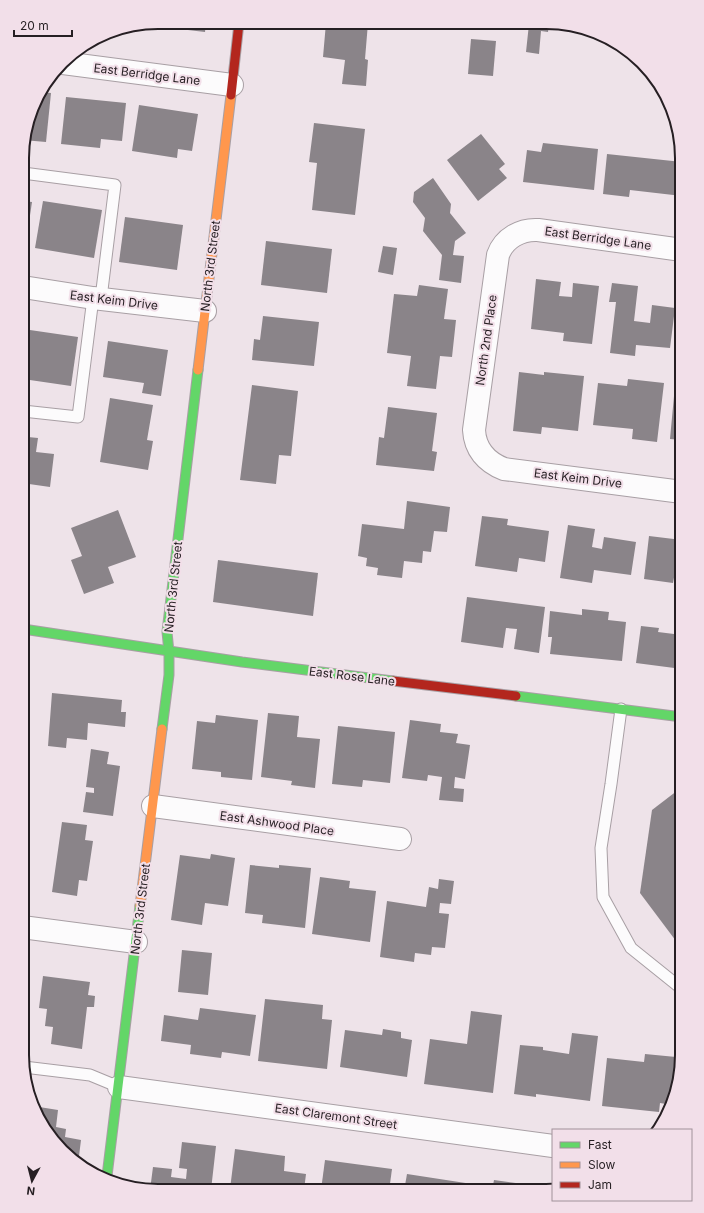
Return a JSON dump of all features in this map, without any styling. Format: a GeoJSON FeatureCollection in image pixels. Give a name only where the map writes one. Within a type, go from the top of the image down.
{"type":"FeatureCollection","features":[{"type":"Feature","properties":{"kind":"street","name":"North 3rd Street"},"geometry":{"type":"LineString","coordinates":[[107,1173],[168,675],[169,652],[166,632],[238,29]]}},
{"type":"Feature","properties":{"kind":"street","name":"East Berridge Lane"},"geometry":{"type":"LineString","coordinates":[[70,64],[232,85]]}},
{"type":"Feature","properties":{"kind":"street","name":"East Berridge Lane"},"geometry":{"type":"LineString","coordinates":[[515,234],[527,230],[538,230],[675,249]]}},
{"type":"Feature","properties":{"kind":"street","name":"North 2nd Place"},"geometry":{"type":"LineString","coordinates":[[481,452],[476,440],[475,426],[498,254],[505,242],[515,234]]}},
{"type":"Feature","properties":{"kind":"street","name":"East Keim Drive"},"geometry":{"type":"LineString","coordinates":[[29,288],[205,311]]}},
{"type":"Feature","properties":{"kind":"street","name":"East Keim Drive"},"geometry":{"type":"LineString","coordinates":[[481,452],[489,461],[507,469],[675,491]]}},
{"type":"Feature","properties":{"kind":"street","name":"East Rose Lane"},"geometry":{"type":"LineString","coordinates":[[29,631],[169,652],[675,716]]}},
{"type":"Feature","properties":{"kind":"street","name":"East Ashwood Place"},"geometry":{"type":"LineString","coordinates":[[153,806],[400,839]]}},
{"type":"Feature","properties":{"kind":"street"},"geometry":{"type":"LineString","coordinates":[[29,928],[136,942]]}},
{"type":"Feature","properties":{"kind":"street","name":"East Claremont Street"},"geometry":{"type":"LineString","coordinates":[[118,1087],[552,1146]]}},
{"type":"Feature","properties":{"kind":"lane"},"geometry":{"type":"LineString","coordinates":[[29,174],[115,185],[78,417],[29,412]]}},
{"type":"Feature","properties":{"kind":"lane"},"geometry":{"type":"LineString","coordinates":[[621,709],[601,848],[603,897],[631,948],[675,984]]}},
{"type":"Feature","properties":{"kind":"lane"},"geometry":{"type":"LineString","coordinates":[[30,1068],[90,1075],[118,1087]]}},
{"type":"Feature","properties":{"kind":"building"},"geometry":{"type":"Polygon","coordinates":[[[179,29],[205,29],[205,32],[179,29]]]}},
{"type":"Feature","properties":{"kind":"building"},"geometry":{"type":"Polygon","coordinates":[[[325,29],[368,29],[365,59],[368,60],[366,86],[342,84],[345,60],[323,57],[325,29]]]}},
{"type":"Feature","properties":{"kind":"building"},"geometry":{"type":"Polygon","coordinates":[[[528,29],[548,29],[548,32],[541,31],[539,54],[526,52],[528,29]]]}},
{"type":"Feature","properties":{"kind":"building"},"geometry":{"type":"Polygon","coordinates":[[[471,39],[496,41],[493,76],[468,74],[471,39]]]}},
{"type":"Feature","properties":{"kind":"building"},"geometry":{"type":"Polygon","coordinates":[[[47,93],[51,93],[46,142],[30,141],[33,125],[47,93]]]}},
{"type":"Feature","properties":{"kind":"building"},"geometry":{"type":"Polygon","coordinates":[[[66,97],[126,103],[122,141],[101,139],[100,148],[61,144],[66,97]]]}},
{"type":"Feature","properties":{"kind":"building"},"geometry":{"type":"Polygon","coordinates":[[[139,105],[198,114],[192,151],[178,149],[177,158],[132,151],[139,105]]]}},
{"type":"Feature","properties":{"kind":"building"},"geometry":{"type":"Polygon","coordinates":[[[314,123],[365,129],[355,215],[312,210],[317,163],[309,162],[314,123]]]}},
{"type":"Feature","properties":{"kind":"building"},"geometry":{"type":"Polygon","coordinates":[[[481,134],[505,164],[499,169],[507,178],[478,201],[447,160],[481,134]]]}},
{"type":"Feature","properties":{"kind":"building"},"geometry":{"type":"Polygon","coordinates":[[[543,143],[598,149],[594,190],[523,182],[527,150],[541,152],[543,143]]]}},
{"type":"Feature","properties":{"kind":"building"},"geometry":{"type":"Polygon","coordinates":[[[607,154],[675,161],[675,195],[630,190],[629,197],[603,194],[607,154]]]}},
{"type":"Feature","properties":{"kind":"building"},"geometry":{"type":"Polygon","coordinates":[[[433,178],[451,204],[450,213],[466,233],[455,241],[453,255],[464,256],[461,283],[439,280],[442,255],[423,231],[425,218],[413,202],[414,192],[433,178]]]}},
{"type":"Feature","properties":{"kind":"building"},"geometry":{"type":"Polygon","coordinates":[[[43,201],[102,210],[94,258],[35,248],[43,201]]]}},
{"type":"Feature","properties":{"kind":"building"},"geometry":{"type":"Polygon","coordinates":[[[29,202],[32,202],[29,222],[29,202]]]}},
{"type":"Feature","properties":{"kind":"building"},"geometry":{"type":"Polygon","coordinates":[[[125,217],[183,225],[177,270],[119,262],[125,217]]]}},
{"type":"Feature","properties":{"kind":"building"},"geometry":{"type":"Polygon","coordinates":[[[266,241],[332,249],[327,293],[261,285],[266,241]]]}},
{"type":"Feature","properties":{"kind":"building"},"geometry":{"type":"Polygon","coordinates":[[[383,246],[397,248],[393,275],[378,272],[383,246]]]}},
{"type":"Feature","properties":{"kind":"building"},"geometry":{"type":"Polygon","coordinates":[[[536,279],[561,282],[559,296],[572,297],[573,283],[599,286],[592,344],[563,341],[564,333],[531,329],[536,279]]]}},
{"type":"Feature","properties":{"kind":"building"},"geometry":{"type":"Polygon","coordinates":[[[612,283],[638,286],[634,321],[650,323],[652,305],[675,308],[670,348],[636,345],[635,356],[610,353],[616,302],[609,302],[612,283]]]}},
{"type":"Feature","properties":{"kind":"building"},"geometry":{"type":"Polygon","coordinates":[[[419,285],[448,289],[444,319],[456,320],[452,357],[440,356],[436,389],[407,386],[411,356],[387,353],[394,294],[417,296],[419,285]]]}},
{"type":"Feature","properties":{"kind":"building"},"geometry":{"type":"Polygon","coordinates":[[[263,316],[319,322],[314,366],[252,360],[254,339],[260,340],[263,316]]]}},
{"type":"Feature","properties":{"kind":"building"},"geometry":{"type":"Polygon","coordinates":[[[29,330],[78,337],[71,386],[29,380],[29,330]]]}},
{"type":"Feature","properties":{"kind":"building"},"geometry":{"type":"Polygon","coordinates":[[[108,341],[168,350],[161,396],[142,393],[144,383],[103,377],[108,341]]]}},
{"type":"Feature","properties":{"kind":"building"},"geometry":{"type":"Polygon","coordinates":[[[519,372],[544,375],[544,372],[584,376],[578,431],[542,427],[541,434],[513,431],[519,372]]]}},
{"type":"Feature","properties":{"kind":"building"},"geometry":{"type":"Polygon","coordinates":[[[628,379],[664,383],[657,442],[632,439],[633,429],[593,425],[598,383],[627,386],[628,379]]]}},
{"type":"Feature","properties":{"kind":"building"},"geometry":{"type":"Polygon","coordinates":[[[252,385],[298,391],[291,456],[279,455],[276,484],[240,480],[252,385]]]}},
{"type":"Feature","properties":{"kind":"building"},"geometry":{"type":"Polygon","coordinates":[[[674,396],[675,439],[670,439],[674,396]]]}},
{"type":"Feature","properties":{"kind":"building"},"geometry":{"type":"Polygon","coordinates":[[[110,398],[153,405],[147,440],[153,441],[148,470],[100,462],[110,398]]]}},
{"type":"Feature","properties":{"kind":"building"},"geometry":{"type":"Polygon","coordinates":[[[388,407],[437,413],[432,451],[437,452],[434,471],[376,465],[379,437],[384,438],[388,407]]]}},
{"type":"Feature","properties":{"kind":"building"},"geometry":{"type":"Polygon","coordinates":[[[29,437],[38,438],[36,452],[54,454],[50,487],[29,484],[29,437]]]}},
{"type":"Feature","properties":{"kind":"building"},"geometry":{"type":"Polygon","coordinates":[[[407,501],[450,507],[447,532],[434,531],[431,552],[423,551],[422,563],[404,561],[402,578],[377,575],[378,568],[366,566],[367,558],[358,556],[362,524],[404,529],[407,501]]]}},
{"type":"Feature","properties":{"kind":"building"},"geometry":{"type":"Polygon","coordinates":[[[118,510],[136,557],[108,567],[114,583],[84,594],[71,560],[82,556],[71,528],[118,510]]]}},
{"type":"Feature","properties":{"kind":"building"},"geometry":{"type":"Polygon","coordinates":[[[482,516],[508,519],[507,525],[549,531],[545,562],[519,558],[517,572],[475,566],[482,516]]]}},
{"type":"Feature","properties":{"kind":"building"},"geometry":{"type":"Polygon","coordinates":[[[568,525],[595,529],[592,547],[602,549],[604,537],[636,542],[631,575],[594,570],[592,583],[560,578],[568,525]]]}},
{"type":"Feature","properties":{"kind":"building"},"geometry":{"type":"Polygon","coordinates":[[[649,536],[675,539],[675,572],[673,583],[644,579],[649,536]]]}},
{"type":"Feature","properties":{"kind":"building"},"geometry":{"type":"Polygon","coordinates":[[[218,560],[318,573],[313,616],[213,602],[218,560]]]}},
{"type":"Feature","properties":{"kind":"building"},"geometry":{"type":"Polygon","coordinates":[[[467,597],[545,607],[539,653],[514,649],[517,629],[506,628],[503,648],[461,642],[467,597]]]}},
{"type":"Feature","properties":{"kind":"building"},"geometry":{"type":"Polygon","coordinates":[[[582,609],[609,612],[608,620],[626,622],[622,661],[550,654],[552,637],[548,637],[550,611],[582,615],[582,609]]]}},
{"type":"Feature","properties":{"kind":"building"},"geometry":{"type":"Polygon","coordinates":[[[641,626],[659,628],[658,632],[675,634],[675,668],[636,663],[641,626]]]}},
{"type":"Feature","properties":{"kind":"building"},"geometry":{"type":"Polygon","coordinates":[[[52,693],[122,700],[121,712],[126,712],[125,727],[88,723],[87,740],[67,738],[66,748],[48,746],[52,693]]]}},
{"type":"Feature","properties":{"kind":"building"},"geometry":{"type":"Polygon","coordinates":[[[268,713],[299,716],[297,737],[320,739],[315,788],[291,785],[292,781],[261,777],[268,713]]]}},
{"type":"Feature","properties":{"kind":"building"},"geometry":{"type":"Polygon","coordinates":[[[216,715],[258,720],[252,780],[221,777],[221,772],[192,769],[197,721],[215,723],[216,715]]]}},
{"type":"Feature","properties":{"kind":"building"},"geometry":{"type":"Polygon","coordinates":[[[410,720],[441,724],[440,732],[458,734],[456,743],[470,745],[465,779],[455,777],[454,788],[464,789],[463,802],[439,800],[442,777],[428,775],[427,781],[402,778],[410,720]]]}},
{"type":"Feature","properties":{"kind":"building"},"geometry":{"type":"Polygon","coordinates":[[[338,726],[395,732],[390,783],[363,780],[362,787],[332,784],[338,726]]]}},
{"type":"Feature","properties":{"kind":"building"},"geometry":{"type":"Polygon","coordinates":[[[91,749],[109,752],[107,764],[120,766],[113,816],[83,812],[86,792],[94,793],[94,788],[86,787],[91,749]]]}},
{"type":"Feature","properties":{"kind":"building"},"geometry":{"type":"Polygon","coordinates":[[[675,792],[675,940],[640,893],[652,810],[675,792]]]}},
{"type":"Feature","properties":{"kind":"building"},"geometry":{"type":"Polygon","coordinates":[[[62,822],[87,825],[85,840],[93,841],[87,881],[79,880],[77,896],[52,892],[62,822]]]}},
{"type":"Feature","properties":{"kind":"building"},"geometry":{"type":"Polygon","coordinates":[[[211,854],[235,858],[228,906],[205,903],[202,925],[171,920],[180,855],[210,859],[211,854]]]}},
{"type":"Feature","properties":{"kind":"building"},"geometry":{"type":"Polygon","coordinates":[[[250,865],[279,868],[279,865],[311,868],[305,928],[262,923],[263,915],[245,913],[250,865]]]}},
{"type":"Feature","properties":{"kind":"building"},"geometry":{"type":"Polygon","coordinates":[[[320,877],[350,881],[349,888],[376,891],[370,942],[312,934],[320,877]]]}},
{"type":"Feature","properties":{"kind":"building"},"geometry":{"type":"Polygon","coordinates":[[[439,879],[454,881],[451,904],[440,903],[439,913],[449,914],[445,948],[432,947],[431,955],[415,953],[414,962],[380,957],[387,901],[426,907],[429,887],[438,889],[439,879]]]}},
{"type":"Feature","properties":{"kind":"building"},"geometry":{"type":"Polygon","coordinates":[[[182,950],[212,953],[208,995],[178,992],[182,950]]]}},
{"type":"Feature","properties":{"kind":"building"},"geometry":{"type":"Polygon","coordinates":[[[43,976],[90,982],[88,995],[95,996],[94,1007],[87,1007],[82,1049],[51,1044],[53,1027],[45,1026],[47,1009],[39,1008],[43,976]]]}},
{"type":"Feature","properties":{"kind":"building"},"geometry":{"type":"Polygon","coordinates":[[[265,999],[323,1005],[322,1019],[332,1020],[327,1069],[258,1061],[265,999]]]}},
{"type":"Feature","properties":{"kind":"building"},"geometry":{"type":"Polygon","coordinates":[[[200,1008],[256,1015],[250,1056],[222,1052],[221,1058],[190,1054],[191,1045],[161,1041],[164,1015],[198,1020],[200,1008]]]}},
{"type":"Feature","properties":{"kind":"building"},"geometry":{"type":"Polygon","coordinates":[[[471,1011],[502,1015],[493,1093],[424,1084],[430,1039],[467,1044],[471,1011]]]}},
{"type":"Feature","properties":{"kind":"building"},"geometry":{"type":"Polygon","coordinates":[[[383,1029],[401,1032],[401,1038],[412,1040],[407,1077],[340,1067],[345,1030],[382,1035],[383,1029]]]}},
{"type":"Feature","properties":{"kind":"building"},"geometry":{"type":"Polygon","coordinates":[[[572,1033],[598,1036],[590,1101],[536,1094],[536,1097],[514,1094],[520,1045],[543,1047],[543,1050],[569,1054],[572,1033]]]}},
{"type":"Feature","properties":{"kind":"building"},"geometry":{"type":"Polygon","coordinates":[[[645,1054],[675,1057],[673,1080],[665,1104],[660,1103],[659,1112],[602,1106],[607,1058],[644,1062],[645,1054]]]}},
{"type":"Feature","properties":{"kind":"building"},"geometry":{"type":"Polygon","coordinates":[[[40,1107],[58,1110],[56,1127],[66,1129],[65,1137],[81,1140],[79,1156],[67,1146],[56,1133],[46,1119],[40,1107]]]}},
{"type":"Feature","properties":{"kind":"building"},"geometry":{"type":"Polygon","coordinates":[[[182,1142],[216,1146],[212,1184],[151,1184],[153,1167],[172,1169],[171,1177],[186,1179],[187,1169],[179,1168],[182,1142]]]}},
{"type":"Feature","properties":{"kind":"building"},"geometry":{"type":"Polygon","coordinates":[[[235,1149],[285,1156],[284,1171],[306,1174],[305,1184],[231,1184],[235,1149]]]}},
{"type":"Feature","properties":{"kind":"building"},"geometry":{"type":"Polygon","coordinates":[[[325,1160],[392,1169],[390,1184],[322,1184],[325,1160]]]}},
{"type":"Feature","properties":{"kind":"building"},"geometry":{"type":"Polygon","coordinates":[[[407,1174],[472,1184],[405,1184],[407,1174]]]}},
{"type":"Feature","properties":{"kind":"building"},"geometry":{"type":"Polygon","coordinates":[[[494,1180],[524,1184],[493,1184],[494,1180]]]}},
{"type":"Feature","properties":{"kind":"traffic: fast"},"geometry":{"type":"LineString","coordinates":[[162,729],[169,675],[167,632],[198,370]]}},
{"type":"Feature","properties":{"kind":"traffic: fast"},"geometry":{"type":"LineString","coordinates":[[29,630],[242,662],[393,681]]}},
{"type":"Feature","properties":{"kind":"traffic: fast"},"geometry":{"type":"LineString","coordinates":[[516,696],[675,716]]}},
{"type":"Feature","properties":{"kind":"traffic: fast"},"geometry":{"type":"LineString","coordinates":[[107,1173],[140,906]]}},
{"type":"Feature","properties":{"kind":"traffic: slow"},"geometry":{"type":"LineString","coordinates":[[198,370],[231,95]]}},
{"type":"Feature","properties":{"kind":"traffic: slow"},"geometry":{"type":"LineString","coordinates":[[140,906],[162,729]]}},
{"type":"Feature","properties":{"kind":"traffic: jam"},"geometry":{"type":"LineString","coordinates":[[231,95],[238,29]]}},
{"type":"Feature","properties":{"kind":"traffic: jam"},"geometry":{"type":"LineString","coordinates":[[393,681],[516,696]]}}]}
